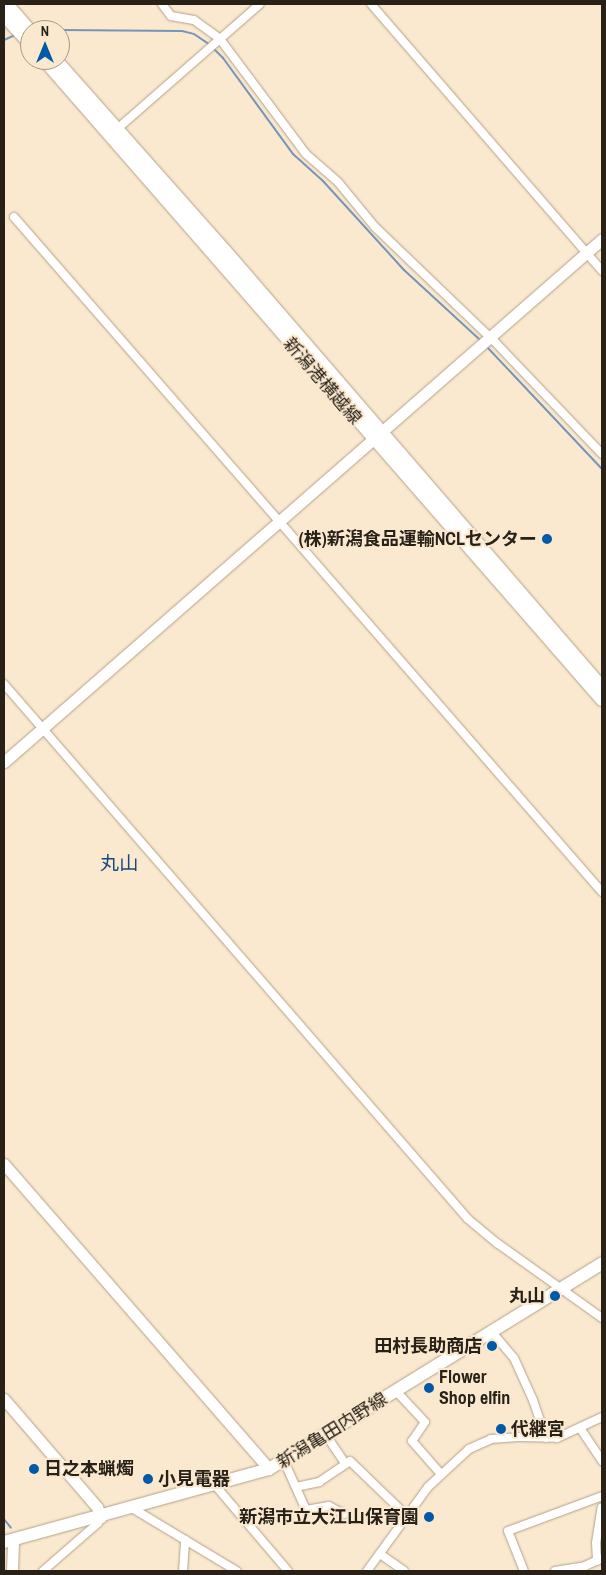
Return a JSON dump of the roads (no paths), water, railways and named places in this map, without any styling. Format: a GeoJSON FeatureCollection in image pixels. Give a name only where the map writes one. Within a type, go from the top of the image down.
{"type":"FeatureCollection","features":[{"type":"Feature","properties":{"kind":"main road"},"geometry":{"type":"LineString","coordinates":[[7,4],[20,23]]}},
{"type":"Feature","properties":{"kind":"main road"},"geometry":{"type":"LineString","coordinates":[[8,20],[20,28]]}},
{"type":"Feature","properties":{"kind":"main road","name":"新潟港横越線"},"geometry":{"type":"LineString","coordinates":[[53,70],[602,688]]}},
{"type":"Feature","properties":{"kind":"main road","name":"新潟港横越線"},"geometry":{"type":"LineString","coordinates":[[65,70],[229,255],[377,437],[602,700]]}},
{"type":"Feature","properties":{"kind":"main road","name":"新潟亀田内野線"},"geometry":{"type":"LineString","coordinates":[[8,1542],[269,1469],[602,1263]]}},
{"type":"Feature","properties":{"kind":"street"},"geometry":{"type":"LineString","coordinates":[[162,4],[171,16],[194,20],[220,39],[306,154],[338,182],[375,227],[490,337],[602,454]]}},
{"type":"Feature","properties":{"kind":"street"},"geometry":{"type":"LineString","coordinates":[[116,130],[260,4]]}},
{"type":"Feature","properties":{"kind":"street"},"geometry":{"type":"LineString","coordinates":[[371,4],[602,271]]}},
{"type":"Feature","properties":{"kind":"street"},"geometry":{"type":"LineString","coordinates":[[14,217],[602,892]]}},
{"type":"Feature","properties":{"kind":"street"},"geometry":{"type":"LineString","coordinates":[[4,762],[602,239]]}},
{"type":"Feature","properties":{"kind":"street"},"geometry":{"type":"LineString","coordinates":[[4,684],[468,1219],[602,1318]]}},
{"type":"Feature","properties":{"kind":"street"},"geometry":{"type":"LineString","coordinates":[[4,1164],[269,1469]]}},
{"type":"Feature","properties":{"kind":"street"},"geometry":{"type":"LineString","coordinates":[[492,1332],[514,1358],[533,1400],[546,1438]]}},
{"type":"Feature","properties":{"kind":"street"},"geometry":{"type":"LineString","coordinates":[[396,1391],[425,1422],[412,1441],[442,1474]]}},
{"type":"Feature","properties":{"kind":"street"},"geometry":{"type":"LineString","coordinates":[[4,1399],[97,1507],[100,1516],[98,1523],[45,1571]]}},
{"type":"Feature","properties":{"kind":"street"},"geometry":{"type":"LineString","coordinates":[[367,1571],[428,1487],[469,1449],[491,1439],[557,1438],[602,1417]]}},
{"type":"Feature","properties":{"kind":"street"},"geometry":{"type":"LineString","coordinates":[[580,1428],[602,1461]]}},
{"type":"Feature","properties":{"kind":"street"},"geometry":{"type":"LineString","coordinates":[[326,1435],[345,1463]]}},
{"type":"Feature","properties":{"kind":"street"},"geometry":{"type":"LineString","coordinates":[[284,1461],[306,1510],[329,1506],[344,1514]]}},
{"type":"Feature","properties":{"kind":"street"},"geometry":{"type":"LineString","coordinates":[[296,1487],[319,1482],[350,1461],[407,1516]]}},
{"type":"Feature","properties":{"kind":"street"},"geometry":{"type":"LineString","coordinates":[[214,1484],[288,1571]]}},
{"type":"Feature","properties":{"kind":"street"},"geometry":{"type":"LineString","coordinates":[[524,1571],[508,1531],[602,1496]]}},
{"type":"Feature","properties":{"kind":"street"},"geometry":{"type":"LineString","coordinates":[[555,1571],[585,1566],[600,1559],[596,1543],[602,1506]]}},
{"type":"Feature","properties":{"kind":"street"},"geometry":{"type":"LineString","coordinates":[[132,1508],[237,1571]]}},
{"type":"Feature","properties":{"kind":"street"},"geometry":{"type":"LineString","coordinates":[[183,1571],[185,1540]]}},
{"type":"Feature","properties":{"kind":"street"},"geometry":{"type":"LineString","coordinates":[[8,1542],[12,1571]]}},
{"type":"Feature","properties":{"kind":"street"},"geometry":{"type":"LineString","coordinates":[[380,1554],[404,1571]]}},
{"type":"Feature","properties":{"kind":"waterway"},"geometry":{"type":"LineString","coordinates":[[70,30],[182,31],[194,34],[209,44]]}},
{"type":"Feature","properties":{"kind":"waterway"},"geometry":{"type":"LineString","coordinates":[[4,40],[15,35]]}},
{"type":"Feature","properties":{"kind":"waterway"},"geometry":{"type":"LineString","coordinates":[[212,47],[223,58],[293,154],[323,181],[404,270],[480,340]]}},
{"type":"Feature","properties":{"kind":"waterway"},"geometry":{"type":"LineString","coordinates":[[487,347],[602,469]]}},
{"type":"Feature","properties":{"kind":"waterway"},"geometry":{"type":"LineString","coordinates":[[4,1519],[11,1528]]}},
{"type":"Feature","properties":{"kind":"place","name":"(株)新潟食品運輸NCLセンター"},"geometry":{"type":"Point","coordinates":[547,539]}},
{"type":"Feature","properties":{"kind":"place","name":"丸山"},"geometry":{"type":"Point","coordinates":[555,1296]}},
{"type":"Feature","properties":{"kind":"place","name":"田村長助商店"},"geometry":{"type":"Point","coordinates":[492,1346]}},
{"type":"Feature","properties":{"kind":"place","name":"Flower Shop elfin"},"geometry":{"type":"Point","coordinates":[429,1388]}},
{"type":"Feature","properties":{"kind":"place","name":"代継宮"},"geometry":{"type":"Point","coordinates":[501,1429]}},
{"type":"Feature","properties":{"kind":"place","name":"日之本蝋燭"},"geometry":{"type":"Point","coordinates":[34,1469]}},
{"type":"Feature","properties":{"kind":"place","name":"小見電器"},"geometry":{"type":"Point","coordinates":[148,1479]}},
{"type":"Feature","properties":{"kind":"place","name":"新潟市立大江山保育園"},"geometry":{"type":"Point","coordinates":[429,1517]}},
{"type":"Feature","properties":{"kind":"district","name":"丸山"},"geometry":{"type":"Point","coordinates":[119,864]}}]}
